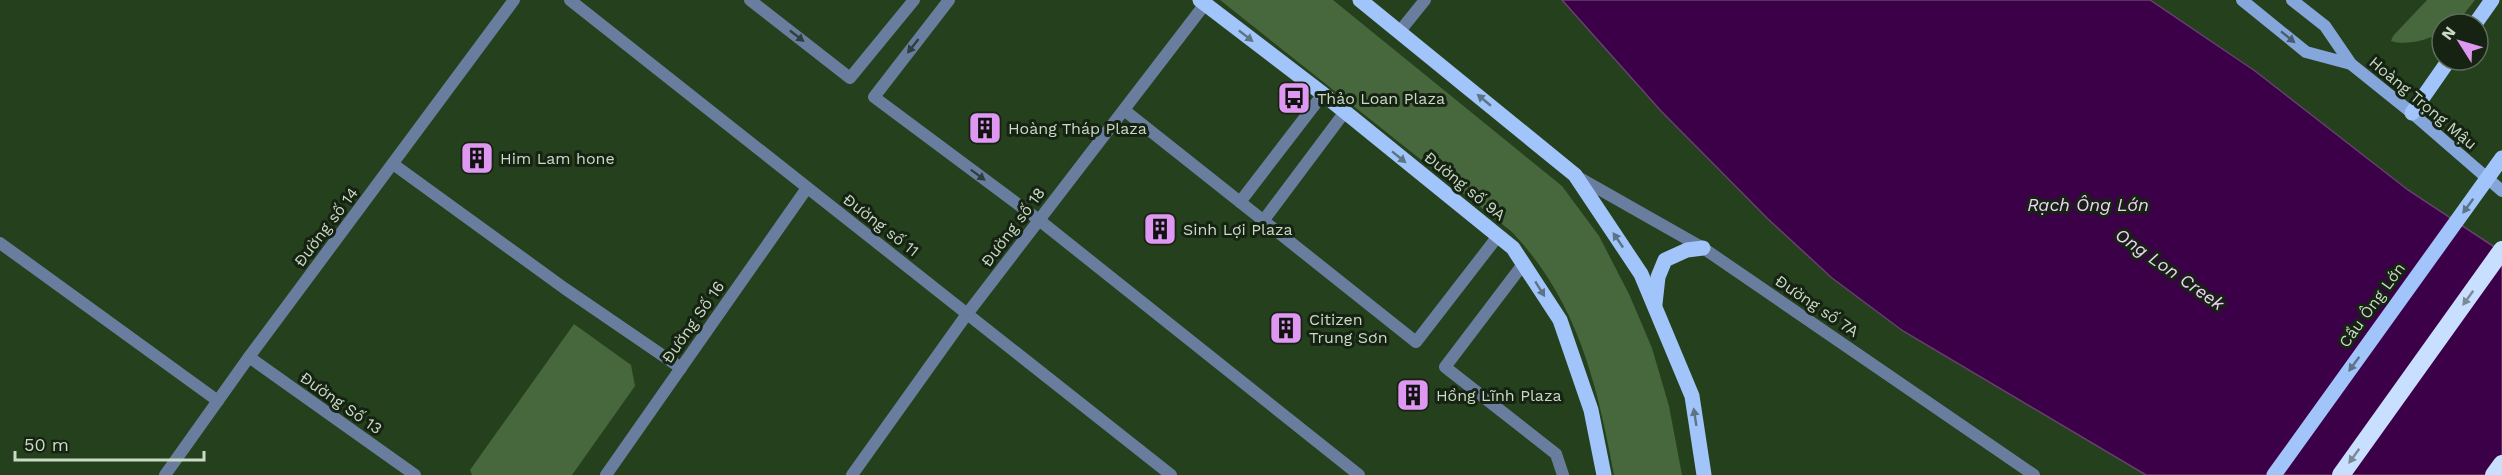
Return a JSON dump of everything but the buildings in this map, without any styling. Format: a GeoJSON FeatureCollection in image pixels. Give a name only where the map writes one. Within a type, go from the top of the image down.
{"type":"FeatureCollection","features":[{"type":"Feature","properties":{"kind":"highway"},"geometry":{"type":"LineString","coordinates":[[2341,475],[2502,250]]}},
{"type":"Feature","properties":{"kind":"highway"},"geometry":{"type":"LineString","coordinates":[[2494,475],[2502,464]]}},
{"type":"Feature","properties":{"kind":"main road"},"geometry":{"type":"LineString","coordinates":[[1360,0],[1575,175],[1641,274],[1692,396],[1704,475]]}},
{"type":"Feature","properties":{"kind":"main road","name":"Hoàng Trọng Mậu"},"geometry":{"type":"LineString","coordinates":[[2242,0],[2306,52],[2350,64]]}},
{"type":"Feature","properties":{"kind":"main road","name":"Hoàng Trọng Mậu"},"geometry":{"type":"LineString","coordinates":[[2292,0],[2325,26],[2350,64],[2412,113],[2502,191]]}},
{"type":"Feature","properties":{"kind":"main road","name":"Đường số 9A"},"geometry":{"type":"LineString","coordinates":[[1203,2],[1323,94],[1513,248],[1560,320],[1591,410],[1604,475]]}},
{"type":"Feature","properties":{"kind":"main road"},"geometry":{"type":"LineString","coordinates":[[2412,113],[2441,72]]}},
{"type":"Feature","properties":{"kind":"main road","name":"Cầu Ông Lớn"},"geometry":{"type":"LineString","coordinates":[[2274,475],[2502,158]]}},
{"type":"Feature","properties":{"kind":"main road"},"geometry":{"type":"LineString","coordinates":[[1654,307],[1658,277],[1665,260],[1687,250],[1702,248]]}},
{"type":"Feature","properties":{"kind":"street","name":"Đường số 14"},"geometry":{"type":"LineString","coordinates":[[165,475],[249,357],[514,0]]}},
{"type":"Feature","properties":{"kind":"street","name":"Đường số 11"},"geometry":{"type":"LineString","coordinates":[[570,0],[1172,475]]}},
{"type":"Feature","properties":{"kind":"street"},"geometry":{"type":"LineString","coordinates":[[750,0],[850,78],[914,0]]}},
{"type":"Feature","properties":{"kind":"street"},"geometry":{"type":"LineString","coordinates":[[949,0],[874,97],[1039,220],[1359,475]]}},
{"type":"Feature","properties":{"kind":"street"},"geometry":{"type":"LineString","coordinates":[[1400,31],[1425,0]]}},
{"type":"Feature","properties":{"kind":"street","name":"Đường số 18"},"geometry":{"type":"LineString","coordinates":[[852,475],[967,314],[1124,110],[1203,2]]}},
{"type":"Feature","properties":{"kind":"street"},"geometry":{"type":"LineString","coordinates":[[1240,202],[1323,94]]}},
{"type":"Feature","properties":{"kind":"street"},"geometry":{"type":"LineString","coordinates":[[1124,110],[1416,342],[1498,236]]}},
{"type":"Feature","properties":{"kind":"street"},"geometry":{"type":"LineString","coordinates":[[1263,221],[1344,113]]}},
{"type":"Feature","properties":{"kind":"street"},"geometry":{"type":"LineString","coordinates":[[393,165],[564,288],[681,368]]}},
{"type":"Feature","properties":{"kind":"street","name":"Đường số 7A"},"geometry":{"type":"LineString","coordinates":[[1575,175],[1702,248],[2034,475]]}},
{"type":"Feature","properties":{"kind":"street","name":"Đường Số 16"},"geometry":{"type":"LineString","coordinates":[[606,475],[807,188]]}},
{"type":"Feature","properties":{"kind":"street"},"geometry":{"type":"LineString","coordinates":[[0,243],[218,401]]}},
{"type":"Feature","properties":{"kind":"street"},"geometry":{"type":"LineString","coordinates":[[1524,263],[1445,367],[1556,454],[1563,475]]}},
{"type":"Feature","properties":{"kind":"street","name":"Đường Số 13"},"geometry":{"type":"LineString","coordinates":[[249,357],[415,475]]}},
{"type":"Feature","properties":{"kind":"green space"},"geometry":{"type":"Polygon","coordinates":[[[1220,0],[1333,0],[1562,186],[1599,236],[1629,294],[1652,348],[1669,406],[1682,475],[1614,475],[1600,408],[1581,346],[1569,316],[1535,259],[1512,232],[1220,0]]]}},
{"type":"Feature","properties":{"kind":"green space"},"geometry":{"type":"Polygon","coordinates":[[[2427,0],[2475,0],[2466,12],[2430,12],[2430,38],[2397,42],[2391,41],[2427,0]]]}},
{"type":"Feature","properties":{"kind":"green space"},"geometry":{"type":"Polygon","coordinates":[[[574,324],[631,365],[635,386],[572,475],[472,475],[470,470],[574,324]]]}},
{"type":"Feature","properties":{"kind":"water","name":"Rạch Ông Lớn"},"geometry":{"type":"Polygon","coordinates":[[[1562,0],[2150,0],[2255,71],[2408,190],[2502,252],[2502,475],[2146,475],[1903,331],[1832,278],[1768,219],[1661,111],[1562,0]]]}},
{"type":"Feature","properties":{"kind":"place","name":"Thảo Loan Plaza"},"geometry":{"type":"Point","coordinates":[1294,98]}},
{"type":"Feature","properties":{"kind":"place","name":"Hoàng Tháp Plaza"},"geometry":{"type":"Point","coordinates":[985,128]}},
{"type":"Feature","properties":{"kind":"place","name":"Him Lam hone"},"geometry":{"type":"Point","coordinates":[477,158]}},
{"type":"Feature","properties":{"kind":"place","name":"Sinh Lợi Plaza"},"geometry":{"type":"Point","coordinates":[1160,229]}},
{"type":"Feature","properties":{"kind":"place","name":"Citizen Trung Sơn"},"geometry":{"type":"Point","coordinates":[1286,328]}},
{"type":"Feature","properties":{"kind":"place","name":"Hồng Lĩnh Plaza"},"geometry":{"type":"Point","coordinates":[1413,395]}},
{"type":"Feature","properties":{"kind":"water label","name":"Ong Lon Creek"},"geometry":{"type":"Point","coordinates":[2170,269]}}]}
